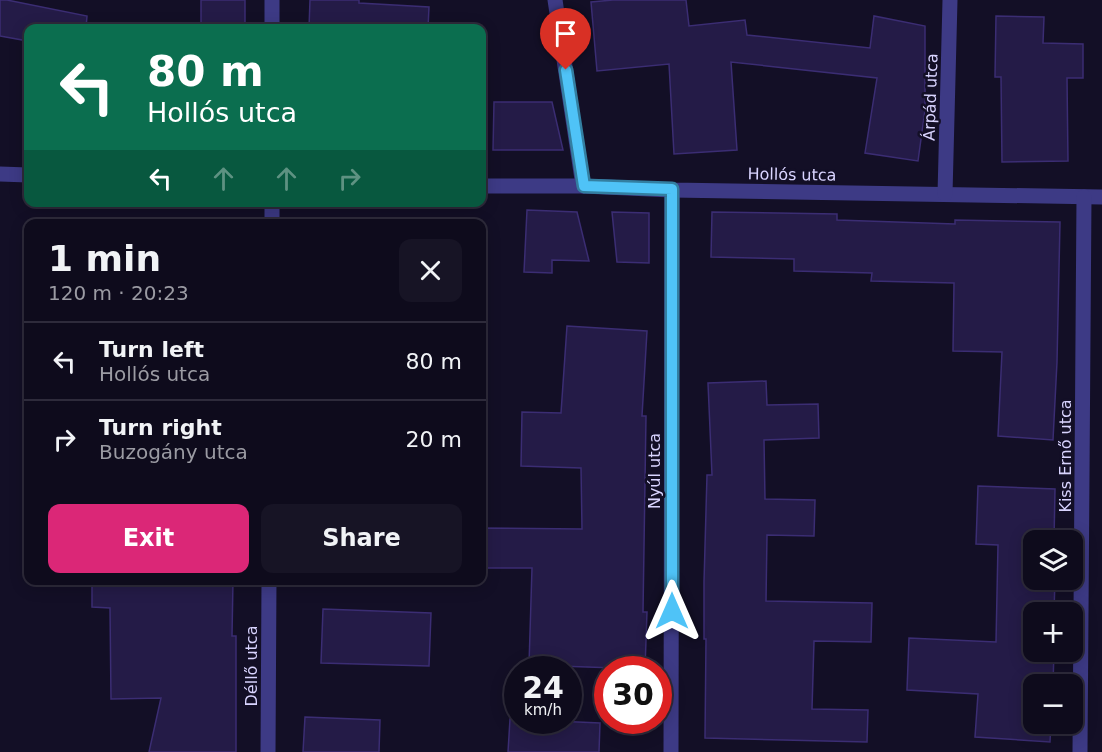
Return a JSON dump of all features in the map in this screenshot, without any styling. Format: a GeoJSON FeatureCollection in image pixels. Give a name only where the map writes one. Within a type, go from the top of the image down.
{"type":"FeatureCollection","features":[{"type":"Feature","properties":{"kind":"street"},"geometry":{"type":"LineString","coordinates":[[272,0],[272,24]]}},
{"type":"Feature","properties":{"kind":"street"},"geometry":{"type":"LineString","coordinates":[[555,0],[584,186]]}},
{"type":"Feature","properties":{"kind":"street","name":"Árpád utca"},"geometry":{"type":"LineString","coordinates":[[945,194],[950,0]]}},
{"type":"Feature","properties":{"kind":"street"},"geometry":{"type":"LineString","coordinates":[[0,174],[24,175]]}},
{"type":"Feature","properties":{"kind":"street","name":"Hollós utca"},"geometry":{"type":"LineString","coordinates":[[486,186],[1102,197]]}},
{"type":"Feature","properties":{"kind":"street","name":"Nyúl utca"},"geometry":{"type":"LineString","coordinates":[[671,752],[672,189]]}},
{"type":"Feature","properties":{"kind":"street","name":"Kiss Ernő utca"},"geometry":{"type":"LineString","coordinates":[[1080,752],[1084,197]]}},
{"type":"Feature","properties":{"kind":"street","name":"Déllő utca"},"geometry":{"type":"LineString","coordinates":[[268,752],[269,585]]}},
{"type":"Feature","properties":{"kind":"building"},"geometry":{"type":"Polygon","coordinates":[[[0,0],[87,16],[86,24],[24,24],[24,40],[0,36],[0,0]]]}},
{"type":"Feature","properties":{"kind":"building"},"geometry":{"type":"Polygon","coordinates":[[[201,0],[245,0],[245,24],[201,24],[201,0]]]}},
{"type":"Feature","properties":{"kind":"building"},"geometry":{"type":"Polygon","coordinates":[[[310,0],[359,0],[359,3],[429,7],[428,24],[309,24],[310,0]]]}},
{"type":"Feature","properties":{"kind":"building"},"geometry":{"type":"Polygon","coordinates":[[[686,0],[689,26],[745,20],[747,35],[870,48],[874,16],[925,26],[925,110],[918,161],[865,153],[877,78],[731,62],[737,150],[674,154],[669,64],[597,71],[591,2],[686,0]]]}},
{"type":"Feature","properties":{"kind":"building"},"geometry":{"type":"Polygon","coordinates":[[[996,16],[1044,17],[1043,43],[1083,44],[1083,78],[1067,78],[1068,161],[1002,162],[1001,77],[995,77],[996,16]]]}},
{"type":"Feature","properties":{"kind":"building"},"geometry":{"type":"Polygon","coordinates":[[[494,102],[552,102],[563,150],[493,150],[494,102]]]}},
{"type":"Feature","properties":{"kind":"building"},"geometry":{"type":"Polygon","coordinates":[[[527,210],[577,212],[589,261],[552,260],[552,273],[524,272],[527,210]]]}},
{"type":"Feature","properties":{"kind":"building"},"geometry":{"type":"Polygon","coordinates":[[[612,212],[649,213],[649,263],[617,262],[612,212]]]}},
{"type":"Feature","properties":{"kind":"building"},"geometry":{"type":"Polygon","coordinates":[[[712,212],[837,214],[837,220],[955,224],[955,220],[1060,222],[1053,440],[998,436],[1002,352],[953,351],[954,283],[871,281],[872,273],[794,271],[794,259],[711,257],[712,212]]]}},
{"type":"Feature","properties":{"kind":"building"},"geometry":{"type":"Polygon","coordinates":[[[567,326],[647,331],[642,416],[646,416],[643,612],[647,612],[645,656],[594,656],[594,667],[582,667],[582,656],[529,656],[532,568],[486,568],[486,528],[582,529],[581,468],[521,466],[522,412],[561,413],[567,326]]]}},
{"type":"Feature","properties":{"kind":"building"},"geometry":{"type":"Polygon","coordinates":[[[766,381],[767,405],[818,404],[819,438],[764,440],[765,499],[815,500],[814,536],[767,535],[766,601],[872,603],[871,642],[814,641],[812,709],[868,710],[867,742],[705,738],[704,582],[707,475],[712,475],[708,383],[766,381]]]}},
{"type":"Feature","properties":{"kind":"building"},"geometry":{"type":"Polygon","coordinates":[[[978,486],[1055,489],[1054,530],[1023,530],[1023,590],[1055,590],[1054,602],[1023,602],[1023,662],[1054,662],[1053,674],[1023,674],[1023,734],[1050,734],[1050,742],[975,737],[978,694],[907,690],[909,638],[996,642],[998,545],[976,544],[978,486]]]}},
{"type":"Feature","properties":{"kind":"building"},"geometry":{"type":"Polygon","coordinates":[[[92,585],[233,585],[232,636],[236,636],[236,752],[149,752],[161,698],[111,699],[110,608],[92,607],[92,585]]]}},
{"type":"Feature","properties":{"kind":"building"},"geometry":{"type":"Polygon","coordinates":[[[323,609],[431,613],[429,666],[321,663],[323,609]]]}},
{"type":"Feature","properties":{"kind":"building"},"geometry":{"type":"Polygon","coordinates":[[[305,717],[380,720],[379,752],[303,752],[305,717]]]}},
{"type":"Feature","properties":{"kind":"building"},"geometry":{"type":"Polygon","coordinates":[[[582,722],[594,723],[594,734],[600,734],[599,752],[508,752],[509,734],[582,734],[582,722]]]}},
{"type":"Feature","properties":{"kind":"route"},"geometry":{"type":"LineString","coordinates":[[566,70],[584,186],[672,189],[672,611]]}}]}
